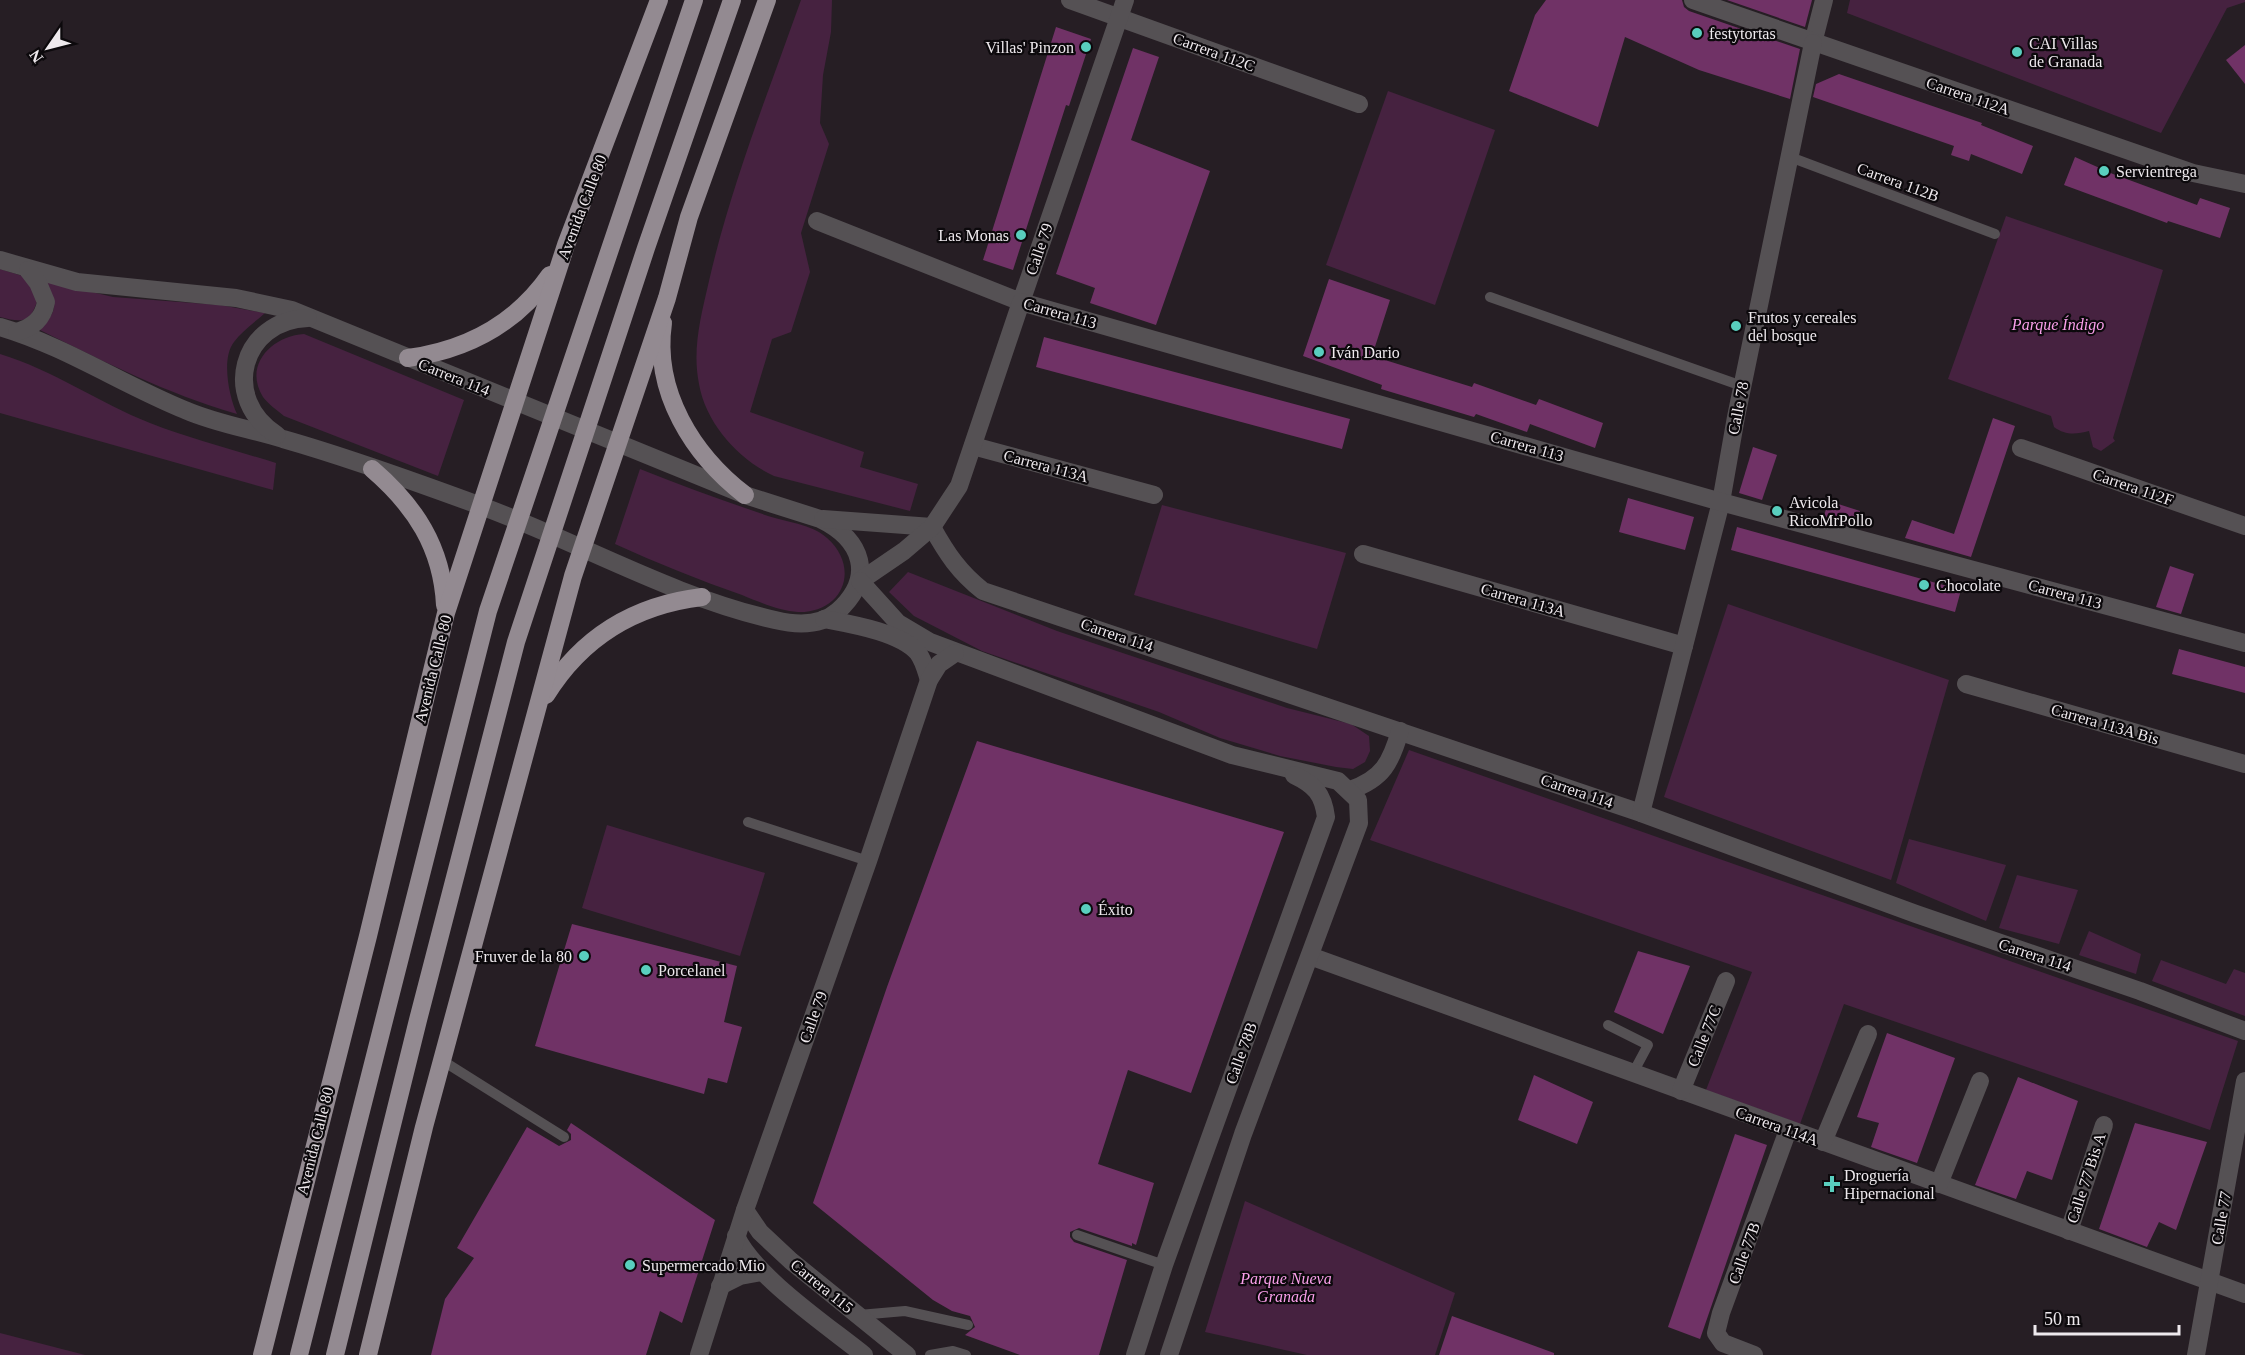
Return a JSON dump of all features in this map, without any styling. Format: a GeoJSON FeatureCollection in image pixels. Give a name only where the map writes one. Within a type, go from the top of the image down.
{"type":"FeatureCollection","features":[{"type":"Feature","properties":{"kind":"highway"},"geometry":{"type":"LineString","coordinates":[[299,1355],[488,610],[516,520],[694,0]]}},
{"type":"Feature","properties":{"kind":"highway"},"geometry":{"type":"LineString","coordinates":[[335,1355],[415,1031],[516,642],[550,534],[732,0]]}},
{"type":"Feature","properties":{"kind":"highway"},"geometry":{"type":"LineString","coordinates":[[368,1355],[529,732],[582,547],[667,298],[689,217],[767,0]]}},
{"type":"Feature","properties":{"kind":"highway","name":"Avenida Calle 80"},"geometry":{"type":"LineString","coordinates":[[262,1355],[368,936],[446,613],[513,401],[566,245],[656,3]]}},
{"type":"Feature","properties":{"kind":"highway"},"geometry":{"type":"LineString","coordinates":[[408,358],[453,350],[495,330],[538,293],[566,245]]}},
{"type":"Feature","properties":{"kind":"highway"},"geometry":{"type":"LineString","coordinates":[[667,298],[662,330],[664,362],[670,394],[680,418],[707,461],[745,495]]}},
{"type":"Feature","properties":{"kind":"highway"},"geometry":{"type":"LineString","coordinates":[[372,469],[411,507],[426,530],[438,556],[444,585],[446,613]]}},
{"type":"Feature","properties":{"kind":"highway"},"geometry":{"type":"LineString","coordinates":[[529,732],[541,703],[558,676],[578,653],[603,633],[640,612],[670,602],[702,597]]}},
{"type":"Feature","properties":{"kind":"street","name":"Carrera 112C"},"geometry":{"type":"LineString","coordinates":[[1070,0],[1122,9],[1359,104]]}},
{"type":"Feature","properties":{"kind":"street","name":"Carrera 112A"},"geometry":{"type":"LineString","coordinates":[[1693,0],[2193,173],[2245,184]]}},
{"type":"Feature","properties":{"kind":"street","name":"Calle 78"},"geometry":{"type":"LineString","coordinates":[[1641,813],[1721,502],[1742,386],[1813,43],[1824,0]]}},
{"type":"Feature","properties":{"kind":"street","name":"Calle 79"},"geometry":{"type":"LineString","coordinates":[[860,581],[904,551],[932,527],[959,486],[1122,9]]}},
{"type":"Feature","properties":{"kind":"street","name":"Carrera 113"},"geometry":{"type":"LineString","coordinates":[[818,221],[1021,302],[1721,502],[2245,644]]}},
{"type":"Feature","properties":{"kind":"street","name":"Carrera 114"},"geometry":{"type":"LineString","coordinates":[[0,260],[28,270],[102,285],[258,301],[310,318],[745,495],[820,519],[831,525],[854,546],[860,565],[860,581]]}},
{"type":"Feature","properties":{"kind":"street"},"geometry":{"type":"LineString","coordinates":[[8,329],[33,325],[40,319],[46,302],[38,283],[28,270]]}},
{"type":"Feature","properties":{"kind":"street"},"geometry":{"type":"LineString","coordinates":[[283,439],[258,419],[244,390],[244,374],[254,344],[265,332],[294,318],[310,318]]}},
{"type":"Feature","properties":{"kind":"street"},"geometry":{"type":"LineString","coordinates":[[8,329],[188,412],[283,439],[479,506],[702,597],[794,624],[824,619],[855,625],[908,644],[918,653],[929,680]]}},
{"type":"Feature","properties":{"kind":"street","name":"Carrera 113A"},"geometry":{"type":"LineString","coordinates":[[973,446],[1154,495]]}},
{"type":"Feature","properties":{"kind":"street","name":"Carrera 112F"},"geometry":{"type":"LineString","coordinates":[[2021,448],[2245,526]]}},
{"type":"Feature","properties":{"kind":"street"},"geometry":{"type":"LineString","coordinates":[[820,519],[932,527]]}},
{"type":"Feature","properties":{"kind":"street","name":"Carrera 114"},"geometry":{"type":"LineString","coordinates":[[932,527],[950,560],[964,576],[983,591],[1641,813],[1916,914],[2140,991],[2245,1031]]}},
{"type":"Feature","properties":{"kind":"street","name":"Carrera 113A"},"geometry":{"type":"LineString","coordinates":[[1363,554],[1684,646]]}},
{"type":"Feature","properties":{"kind":"street"},"geometry":{"type":"LineString","coordinates":[[824,619],[844,605],[860,581],[898,622],[913,633],[955,653],[1232,755],[1283,770],[1318,774],[1338,781],[1350,790],[1368,784],[1382,772],[1392,756],[1400,731]]}},
{"type":"Feature","properties":{"kind":"street"},"geometry":{"type":"LineString","coordinates":[[929,680],[939,664],[955,653]]}},
{"type":"Feature","properties":{"kind":"street","name":"Calle 79"},"geometry":{"type":"LineString","coordinates":[[699,1355],[736,1236],[929,680]]}},
{"type":"Feature","properties":{"kind":"street","name":"Carrera 113A Bis"},"geometry":{"type":"LineString","coordinates":[[1966,684],[2245,764]]}},
{"type":"Feature","properties":{"kind":"street","name":"Calle 78B"},"geometry":{"type":"LineString","coordinates":[[1135,1355],[1164,1265],[1326,817],[1320,792],[1310,782],[1283,770]]}},
{"type":"Feature","properties":{"kind":"street","name":"Calle 78B"},"geometry":{"type":"LineString","coordinates":[[1169,1355],[1243,1134],[1359,823],[1358,801],[1350,790]]}},
{"type":"Feature","properties":{"kind":"street","name":"Carrera 114A"},"geometry":{"type":"LineString","coordinates":[[1310,957],[2245,1294]]}},
{"type":"Feature","properties":{"kind":"street","name":"Calle 77C"},"geometry":{"type":"LineString","coordinates":[[1681,1091],[1726,981]]}},
{"type":"Feature","properties":{"kind":"street"},"geometry":{"type":"LineString","coordinates":[[1823,1142],[1868,1034]]}},
{"type":"Feature","properties":{"kind":"street"},"geometry":{"type":"LineString","coordinates":[[1939,1184],[1980,1081]]}},
{"type":"Feature","properties":{"kind":"street","name":"Calle 77"},"geometry":{"type":"LineString","coordinates":[[2196,1355],[2245,1081]]}},
{"type":"Feature","properties":{"kind":"street","name":"Calle 77 Bis A"},"geometry":{"type":"LineString","coordinates":[[2069,1231],[2104,1125]]}},
{"type":"Feature","properties":{"kind":"street","name":"Calle 77B"},"geometry":{"type":"LineString","coordinates":[[1754,1355],[1723,1343],[1716,1333],[1721,1313],[1788,1130]]}},
{"type":"Feature","properties":{"kind":"street","name":"Carrera 115"},"geometry":{"type":"LineString","coordinates":[[745,1210],[755,1226],[791,1261],[907,1355]]}},
{"type":"Feature","properties":{"kind":"street","name":"Carrera 115"},"geometry":{"type":"LineString","coordinates":[[736,1236],[741,1247],[762,1272],[864,1355]]}},
{"type":"Feature","properties":{"kind":"street"},"geometry":{"type":"LineString","coordinates":[[720,1286],[740,1276],[762,1272]]}},
{"type":"Feature","properties":{"kind":"lane","name":"Carrera 112B"},"geometry":{"type":"LineString","coordinates":[[1790,157],[1995,234]]}},
{"type":"Feature","properties":{"kind":"lane"},"geometry":{"type":"LineString","coordinates":[[1490,297],[1742,386]]}},
{"type":"Feature","properties":{"kind":"lane"},"geometry":{"type":"LineString","coordinates":[[748,822],[868,861]]}},
{"type":"Feature","properties":{"kind":"lane"},"geometry":{"type":"LineString","coordinates":[[1608,1026],[1648,1045],[1633,1073]]}},
{"type":"Feature","properties":{"kind":"lane"},"geometry":{"type":"LineString","coordinates":[[443,1061],[564,1137]]}},
{"type":"Feature","properties":{"kind":"lane"},"geometry":{"type":"LineString","coordinates":[[1077,1235],[1164,1265]]}},
{"type":"Feature","properties":{"kind":"lane"},"geometry":{"type":"LineString","coordinates":[[859,1316],[905,1311],[968,1325]]}},
{"type":"Feature","properties":{"kind":"lane"},"geometry":{"type":"LineString","coordinates":[[930,1355],[953,1352],[966,1355]]}},
{"type":"Feature","properties":{"kind":"green space"},"geometry":{"type":"Polygon","coordinates":[[[801,0],[832,0],[831,32],[823,75],[820,123],[829,144],[801,233],[810,272],[791,332],[772,339],[750,412],[864,452],[860,467],[918,484],[910,511],[774,476],[761,469],[726,439],[709,413],[699,384],[696,358],[698,332],[718,245],[751,139],[801,0]]]}},
{"type":"Feature","properties":{"kind":"green space"},"geometry":{"type":"Polygon","coordinates":[[[1850,0],[2245,0],[2245,2],[2227,8],[2161,133],[1847,13],[1850,0]]]}},
{"type":"Feature","properties":{"kind":"green space"},"geometry":{"type":"Polygon","coordinates":[[[1388,91],[1495,130],[1435,305],[1326,265],[1388,91]]]}},
{"type":"Feature","properties":{"kind":"green space","name":"Parque Índigo"},"geometry":{"type":"Polygon","coordinates":[[[2006,216],[2163,270],[2113,438],[2115,441],[2101,451],[2093,447],[2089,431],[2063,432],[2054,427],[2051,416],[1948,379],[2006,216]]]}},
{"type":"Feature","properties":{"kind":"green space"},"geometry":{"type":"Polygon","coordinates":[[[0,269],[26,277],[38,298],[29,317],[15,320],[0,317],[0,269]]]}},
{"type":"Feature","properties":{"kind":"green space"},"geometry":{"type":"Polygon","coordinates":[[[45,281],[113,297],[220,305],[265,313],[241,334],[230,349],[228,378],[231,398],[237,414],[161,387],[40,330],[54,307],[45,281]]]}},
{"type":"Feature","properties":{"kind":"green space"},"geometry":{"type":"Polygon","coordinates":[[[304,334],[464,400],[438,476],[284,416],[267,402],[258,385],[256,374],[264,354],[281,340],[304,334]]]}},
{"type":"Feature","properties":{"kind":"green space"},"geometry":{"type":"Polygon","coordinates":[[[0,354],[39,369],[150,423],[276,463],[273,490],[0,413],[0,354]]]}},
{"type":"Feature","properties":{"kind":"green space"},"geometry":{"type":"Polygon","coordinates":[[[640,469],[821,533],[837,550],[843,562],[845,575],[836,597],[826,605],[814,610],[798,612],[784,610],[662,565],[615,544],[640,469]]]}},
{"type":"Feature","properties":{"kind":"green space"},"geometry":{"type":"Polygon","coordinates":[[[1162,505],[1346,553],[1317,649],[1134,595],[1162,505]]]}},
{"type":"Feature","properties":{"kind":"green space"},"geometry":{"type":"Polygon","coordinates":[[[908,572],[1057,631],[1287,708],[1351,724],[1369,736],[1370,751],[1365,762],[1353,769],[1280,756],[1220,738],[1159,712],[982,651],[914,616],[889,592],[908,572]]]}},
{"type":"Feature","properties":{"kind":"green space"},"geometry":{"type":"Polygon","coordinates":[[[1728,604],[1949,680],[1891,880],[1664,797],[1728,604]]]}},
{"type":"Feature","properties":{"kind":"green space"},"geometry":{"type":"Polygon","coordinates":[[[1409,750],[2238,1041],[2210,1130],[1844,1004],[1800,1124],[1706,1090],[1752,972],[1370,840],[1409,750]]]}},
{"type":"Feature","properties":{"kind":"green space"},"geometry":{"type":"Polygon","coordinates":[[[607,825],[765,873],[740,956],[582,908],[607,825]]]}},
{"type":"Feature","properties":{"kind":"green space"},"geometry":{"type":"Polygon","coordinates":[[[1909,839],[2006,865],[1986,921],[1896,883],[1909,839]]]}},
{"type":"Feature","properties":{"kind":"green space"},"geometry":{"type":"Polygon","coordinates":[[[2017,875],[2078,890],[2059,944],[1999,928],[2017,875]]]}},
{"type":"Feature","properties":{"kind":"green space"},"geometry":{"type":"Polygon","coordinates":[[[2089,931],[2141,954],[2136,974],[2079,955],[2089,931]]]}},
{"type":"Feature","properties":{"kind":"green space"},"geometry":{"type":"Polygon","coordinates":[[[2161,960],[2226,984],[2234,969],[2245,973],[2245,1016],[2152,981],[2161,960]]]}},
{"type":"Feature","properties":{"kind":"green space","name":"Parque Nueva Granada"},"geometry":{"type":"Polygon","coordinates":[[[1245,1201],[1455,1293],[1435,1355],[1307,1355],[1205,1332],[1245,1201]]]}},
{"type":"Feature","properties":{"kind":"green space"},"geometry":{"type":"Polygon","coordinates":[[[0,1333],[85,1355],[0,1355],[0,1333]]]}},
{"type":"Feature","properties":{"kind":"building"},"geometry":{"type":"Polygon","coordinates":[[[1546,0],[1682,0],[1684,7],[1689,11],[1800,49],[1790,99],[1699,70],[1625,37],[1598,127],[1509,91],[1535,15],[1546,0]]]}},
{"type":"Feature","properties":{"kind":"building"},"geometry":{"type":"Polygon","coordinates":[[[1727,0],[1812,0],[1805,27],[1727,0]]]}},
{"type":"Feature","properties":{"kind":"building"},"geometry":{"type":"Polygon","coordinates":[[[1056,27],[1091,39],[1069,106],[1066,105],[1013,270],[983,260],[1056,27]]]}},
{"type":"Feature","properties":{"kind":"building"},"geometry":{"type":"Polygon","coordinates":[[[2245,45],[2245,84],[2226,60],[2245,45]]]}},
{"type":"Feature","properties":{"kind":"building"},"geometry":{"type":"Polygon","coordinates":[[[1133,48],[1159,57],[1131,140],[1210,171],[1156,325],[1090,303],[1095,288],[1056,274],[1133,48]]]}},
{"type":"Feature","properties":{"kind":"building"},"geometry":{"type":"Polygon","coordinates":[[[1839,74],[1982,123],[1981,125],[2033,146],[2022,174],[1971,154],[1969,161],[1951,155],[1954,146],[1813,97],[1816,84],[1839,74]]]}},
{"type":"Feature","properties":{"kind":"building"},"geometry":{"type":"Polygon","coordinates":[[[2075,157],[2113,174],[2197,205],[2200,198],[2230,208],[2220,238],[2168,221],[2167,223],[2064,185],[2075,157]]]}},
{"type":"Feature","properties":{"kind":"building"},"geometry":{"type":"Polygon","coordinates":[[[1329,279],[1390,300],[1372,356],[1472,387],[1474,383],[1536,405],[1539,399],[1603,423],[1595,448],[1530,424],[1527,432],[1476,414],[1474,417],[1381,389],[1382,385],[1303,356],[1329,279]]]}},
{"type":"Feature","properties":{"kind":"building"},"geometry":{"type":"Polygon","coordinates":[[[1044,337],[1350,419],[1342,449],[1036,367],[1044,337]]]}},
{"type":"Feature","properties":{"kind":"building"},"geometry":{"type":"Polygon","coordinates":[[[1993,418],[2015,426],[1971,557],[1905,538],[1912,520],[1954,534],[1993,418]]]}},
{"type":"Feature","properties":{"kind":"building"},"geometry":{"type":"Polygon","coordinates":[[[1753,447],[1777,455],[1762,500],[1739,493],[1753,447]]]}},
{"type":"Feature","properties":{"kind":"building"},"geometry":{"type":"Polygon","coordinates":[[[1628,498],[1694,517],[1685,550],[1619,532],[1628,498]]]}},
{"type":"Feature","properties":{"kind":"building"},"geometry":{"type":"Polygon","coordinates":[[[1829,501],[1860,511],[1855,526],[1823,518],[1829,501]]]}},
{"type":"Feature","properties":{"kind":"building"},"geometry":{"type":"Polygon","coordinates":[[[1737,527],[1961,590],[1955,612],[1731,550],[1737,527]]]}},
{"type":"Feature","properties":{"kind":"building"},"geometry":{"type":"Polygon","coordinates":[[[2170,566],[2194,574],[2181,614],[2156,607],[2170,566]]]}},
{"type":"Feature","properties":{"kind":"building"},"geometry":{"type":"Polygon","coordinates":[[[2179,649],[2245,667],[2245,693],[2172,674],[2179,649]]]}},
{"type":"Feature","properties":{"kind":"building"},"geometry":{"type":"Polygon","coordinates":[[[977,741],[1284,832],[1191,1093],[1128,1070],[1098,1164],[1154,1183],[1136,1245],[1132,1243],[1132,1246],[1079,1228],[1070,1232],[1070,1237],[1074,1242],[1127,1260],[1099,1355],[1020,1355],[965,1335],[975,1327],[970,1316],[952,1311],[933,1300],[813,1203],[887,987],[977,741]]]}},
{"type":"Feature","properties":{"kind":"building"},"geometry":{"type":"Polygon","coordinates":[[[572,924],[737,966],[724,1022],[742,1027],[727,1083],[708,1078],[704,1094],[535,1046],[572,924]]]}},
{"type":"Feature","properties":{"kind":"building"},"geometry":{"type":"Polygon","coordinates":[[[1638,951],[1690,966],[1663,1034],[1614,1012],[1638,951]]]}},
{"type":"Feature","properties":{"kind":"building"},"geometry":{"type":"Polygon","coordinates":[[[1887,1033],[1955,1058],[1917,1163],[1871,1147],[1879,1123],[1857,1117],[1887,1033]]]}},
{"type":"Feature","properties":{"kind":"building"},"geometry":{"type":"Polygon","coordinates":[[[1534,1075],[1593,1102],[1577,1144],[1518,1120],[1534,1075]]]}},
{"type":"Feature","properties":{"kind":"building"},"geometry":{"type":"Polygon","coordinates":[[[2018,1077],[2078,1101],[2052,1180],[2027,1171],[2016,1199],[1975,1185],[2018,1077]]]}},
{"type":"Feature","properties":{"kind":"building"},"geometry":{"type":"Polygon","coordinates":[[[571,1123],[715,1220],[682,1323],[660,1311],[646,1355],[431,1355],[445,1299],[474,1258],[457,1248],[527,1127],[559,1146],[571,1140],[571,1134],[567,1130],[571,1123]]]}},
{"type":"Feature","properties":{"kind":"building"},"geometry":{"type":"Polygon","coordinates":[[[2135,1123],[2207,1142],[2176,1230],[2159,1222],[2147,1247],[2099,1229],[2135,1123]]]}},
{"type":"Feature","properties":{"kind":"building"},"geometry":{"type":"Polygon","coordinates":[[[1735,1134],[1767,1145],[1700,1339],[1668,1327],[1735,1134]]]}},
{"type":"Feature","properties":{"kind":"building"},"geometry":{"type":"Polygon","coordinates":[[[1452,1316],[1554,1353],[1554,1355],[1439,1355],[1452,1316]]]}},
{"type":"Feature","properties":{"kind":"place","name":"festytortas"},"geometry":{"type":"Point","coordinates":[1697,33]}},
{"type":"Feature","properties":{"kind":"place","name":"Villas' Pinzon"},"geometry":{"type":"Point","coordinates":[1086,47]}},
{"type":"Feature","properties":{"kind":"place","name":"CAI Villas de Granada"},"geometry":{"type":"Point","coordinates":[2017,52]}},
{"type":"Feature","properties":{"kind":"place","name":"Servientrega"},"geometry":{"type":"Point","coordinates":[2104,171]}},
{"type":"Feature","properties":{"kind":"place","name":"Las Monas"},"geometry":{"type":"Point","coordinates":[1021,235]}},
{"type":"Feature","properties":{"kind":"place","name":"Frutos y cereales del bosque"},"geometry":{"type":"Point","coordinates":[1736,326]}},
{"type":"Feature","properties":{"kind":"place","name":"Iván Dario"},"geometry":{"type":"Point","coordinates":[1319,352]}},
{"type":"Feature","properties":{"kind":"place","name":"Avicola RicoMrPollo"},"geometry":{"type":"Point","coordinates":[1777,511]}},
{"type":"Feature","properties":{"kind":"place","name":"Chocolate"},"geometry":{"type":"Point","coordinates":[1924,585]}},
{"type":"Feature","properties":{"kind":"place","name":"Éxito"},"geometry":{"type":"Point","coordinates":[1086,909]}},
{"type":"Feature","properties":{"kind":"place","name":"Fruver de la 80"},"geometry":{"type":"Point","coordinates":[584,956]}},
{"type":"Feature","properties":{"kind":"place","name":"Porcelanel"},"geometry":{"type":"Point","coordinates":[646,970]}},
{"type":"Feature","properties":{"kind":"place","name":"Droguería Hipernacional"},"geometry":{"type":"Point","coordinates":[1832,1184]}},
{"type":"Feature","properties":{"kind":"place","name":"Supermercado Mio"},"geometry":{"type":"Point","coordinates":[630,1265]}}]}
